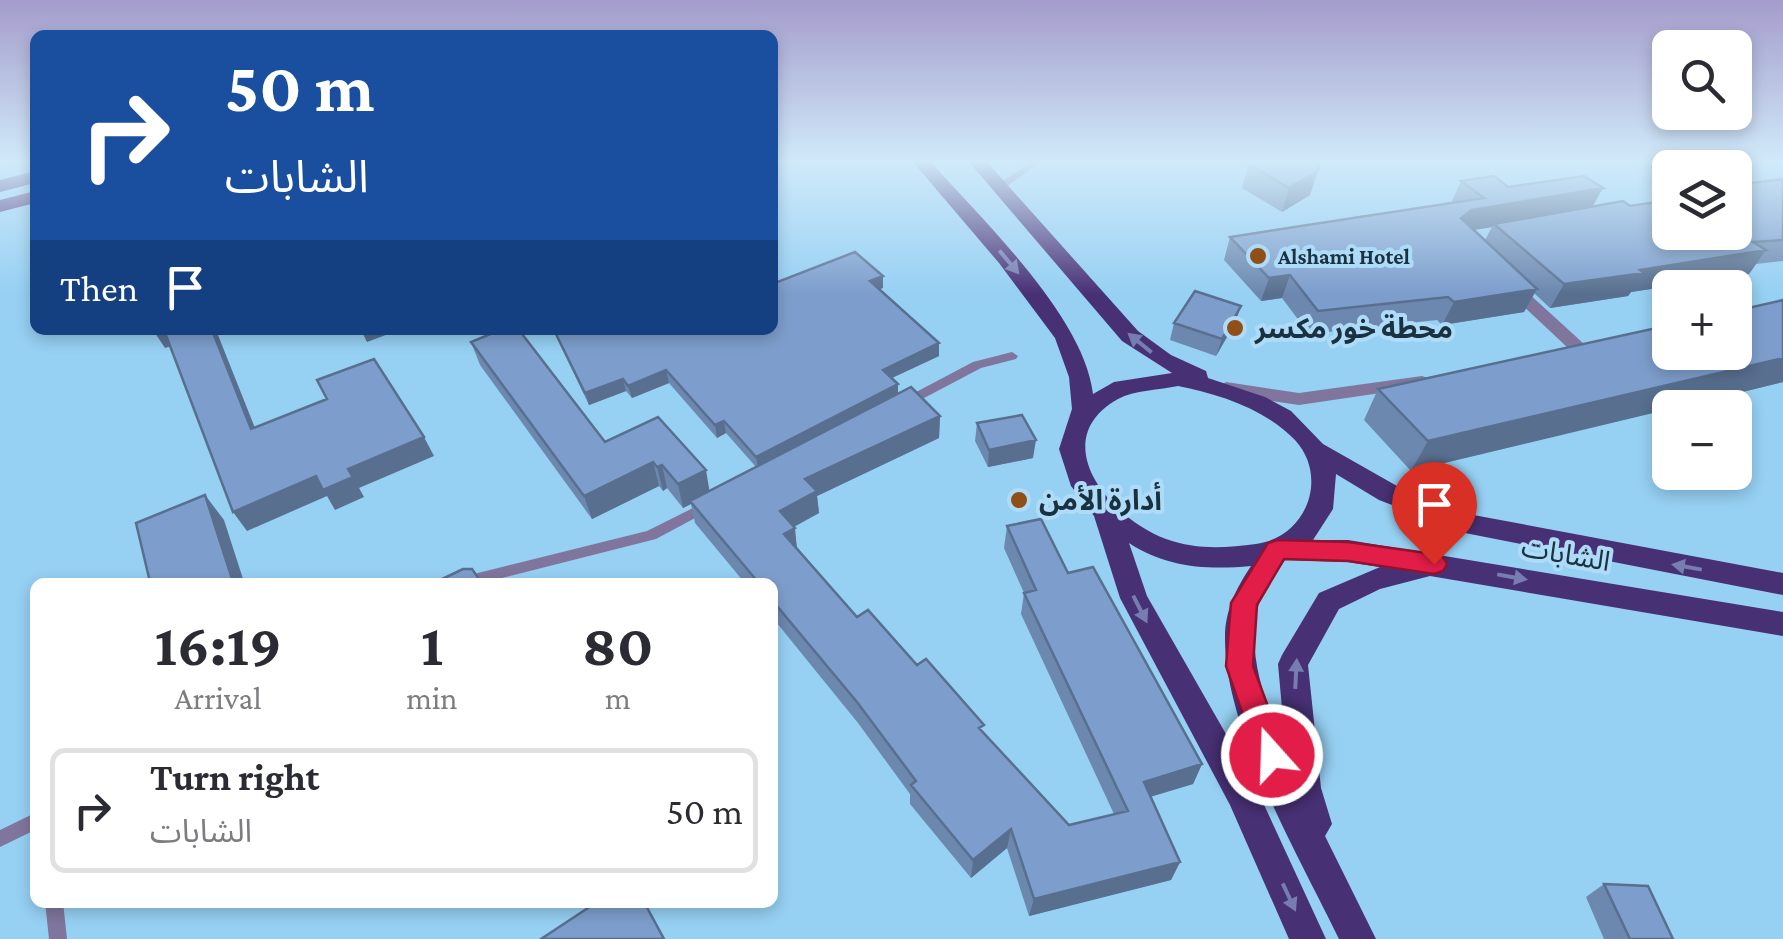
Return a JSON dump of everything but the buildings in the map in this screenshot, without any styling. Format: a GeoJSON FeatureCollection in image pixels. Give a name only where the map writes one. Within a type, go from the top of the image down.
{"type":"FeatureCollection","features":[{"type":"Feature","properties":{"kind":"main road"},"geometry":{"type":"LineString","coordinates":[[960,206],[1066,336],[1080,378],[1084,413]]}},
{"type":"Feature","properties":{"kind":"main road"},"geometry":{"type":"LineString","coordinates":[[1016,206],[1130,336],[1162,360],[1226,388],[1286,418],[1313,448],[1324,482],[1319,513],[1295,540],[1277,549],[1230,558],[1177,552],[1152,544],[1107,517],[1078,481],[1072,462],[1070,444],[1084,413],[1113,391],[1144,382],[1178,379],[1226,388]]}},
{"type":"Feature","properties":{"kind":"main road","name":"الشابات"},"geometry":{"type":"LineString","coordinates":[[1313,448],[1388,493],[1465,523],[1783,584]]}},
{"type":"Feature","properties":{"kind":"main road"},"geometry":{"type":"LineString","coordinates":[[1107,517],[1134,598],[1242,794],[1308,939]]}},
{"type":"Feature","properties":{"kind":"main road"},"geometry":{"type":"LineString","coordinates":[[1277,549],[1244,603],[1240,666],[1282,785],[1358,939]]}},
{"type":"Feature","properties":{"kind":"main road","name":"الشابات"},"geometry":{"type":"LineString","coordinates":[[1277,549],[1348,551],[1783,624]]}},
{"type":"Feature","properties":{"kind":"main road"},"geometry":{"type":"LineString","coordinates":[[1327,872],[1305,788],[1293,664],[1329,601],[1374,580],[1434,564]]}},
{"type":"Feature","properties":{"kind":"street"},"geometry":{"type":"LineString","coordinates":[[1490,267],[1588,358]]}},
{"type":"Feature","properties":{"kind":"street"},"geometry":{"type":"LineString","coordinates":[[1226,388],[1299,399],[1435,380]]}},
{"type":"Feature","properties":{"kind":"lane"},"geometry":{"type":"LineString","coordinates":[[891,410],[977,366],[1012,356]]}},
{"type":"Feature","properties":{"kind":"lane"},"geometry":{"type":"LineString","coordinates":[[481,578],[651,534],[720,499]]}},
{"type":"Feature","properties":{"kind":"lane"},"geometry":{"type":"LineString","coordinates":[[0,839],[30,824]]}},
{"type":"Feature","properties":{"kind":"lane"},"geometry":{"type":"LineString","coordinates":[[55,908],[58,939]]}},
{"type":"Feature","properties":{"kind":"place","name":"Alshami Hotel"},"geometry":{"type":"Point","coordinates":[1258,256]}},
{"type":"Feature","properties":{"kind":"place","name":"محطة خور مكسر"},"geometry":{"type":"Point","coordinates":[1235,328]}},
{"type":"Feature","properties":{"kind":"place","name":"أدارة الأمن"},"geometry":{"type":"Point","coordinates":[1019,500]}},
{"type":"Feature","properties":{"kind":"route"},"geometry":{"type":"LineString","coordinates":[[1272,755],[1240,666],[1244,603],[1277,549],[1348,551],[1434,564]]}}]}
